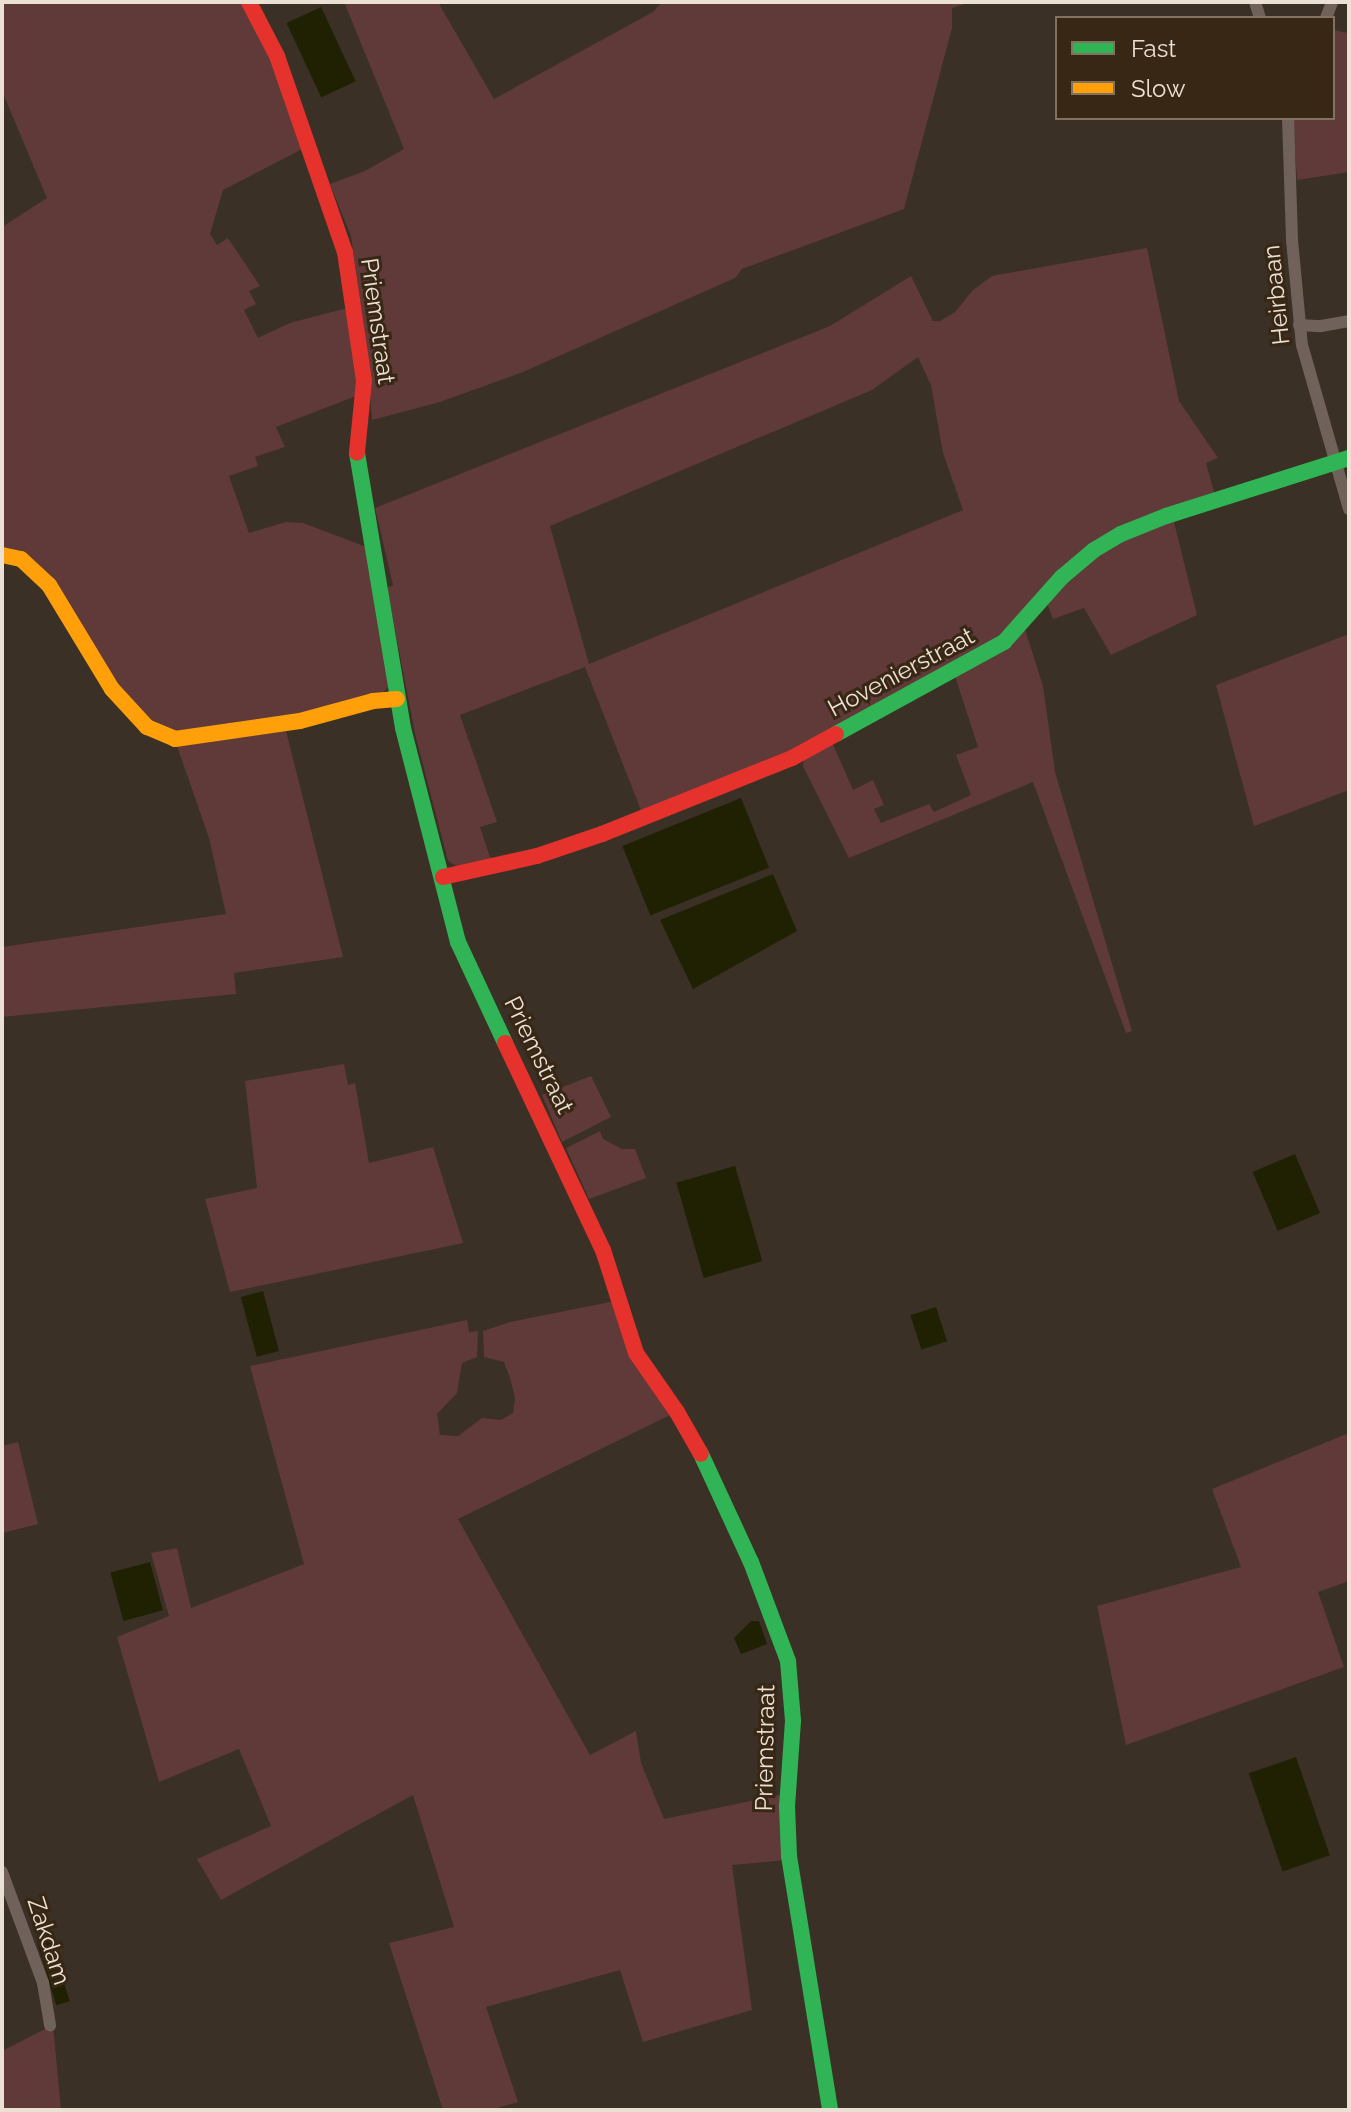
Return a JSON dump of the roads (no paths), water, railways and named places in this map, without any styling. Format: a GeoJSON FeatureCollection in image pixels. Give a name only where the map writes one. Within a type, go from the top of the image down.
{"type":"FeatureCollection","features":[{"type":"Feature","properties":{"kind":"street","name":"Priemstraat"},"geometry":{"type":"LineString","coordinates":[[249,2],[277,56],[345,252],[364,381],[356,458],[396,677],[397,699],[458,942],[598,1239],[636,1353],[677,1412],[700,1453],[751,1562],[788,1661],[793,1721],[787,1806],[789,1856],[830,2110]]}},
{"type":"Feature","properties":{"kind":"street","name":"Heirbaan"},"geometry":{"type":"LineString","coordinates":[[1288,120],[1292,240],[1299,325],[1309,374],[1342,460],[1349,509]]}},
{"type":"Feature","properties":{"kind":"street"},"geometry":{"type":"LineString","coordinates":[[1299,325],[1321,326],[1349,321]]}},
{"type":"Feature","properties":{"kind":"street","name":"Hovenierstraat"},"geometry":{"type":"LineString","coordinates":[[443,877],[496,867],[589,838],[792,758],[1004,642],[1062,577],[1094,550],[1121,534],[1166,516],[1342,460]]}},
{"type":"Feature","properties":{"kind":"street"},"geometry":{"type":"LineString","coordinates":[[2,555],[21,559],[49,585],[112,689],[147,727],[175,739],[300,721],[373,701],[397,699]]}},
{"type":"Feature","properties":{"kind":"street","name":"Zakdam"},"geometry":{"type":"LineString","coordinates":[[2,1872],[43,1983],[50,2025]]}}]}
